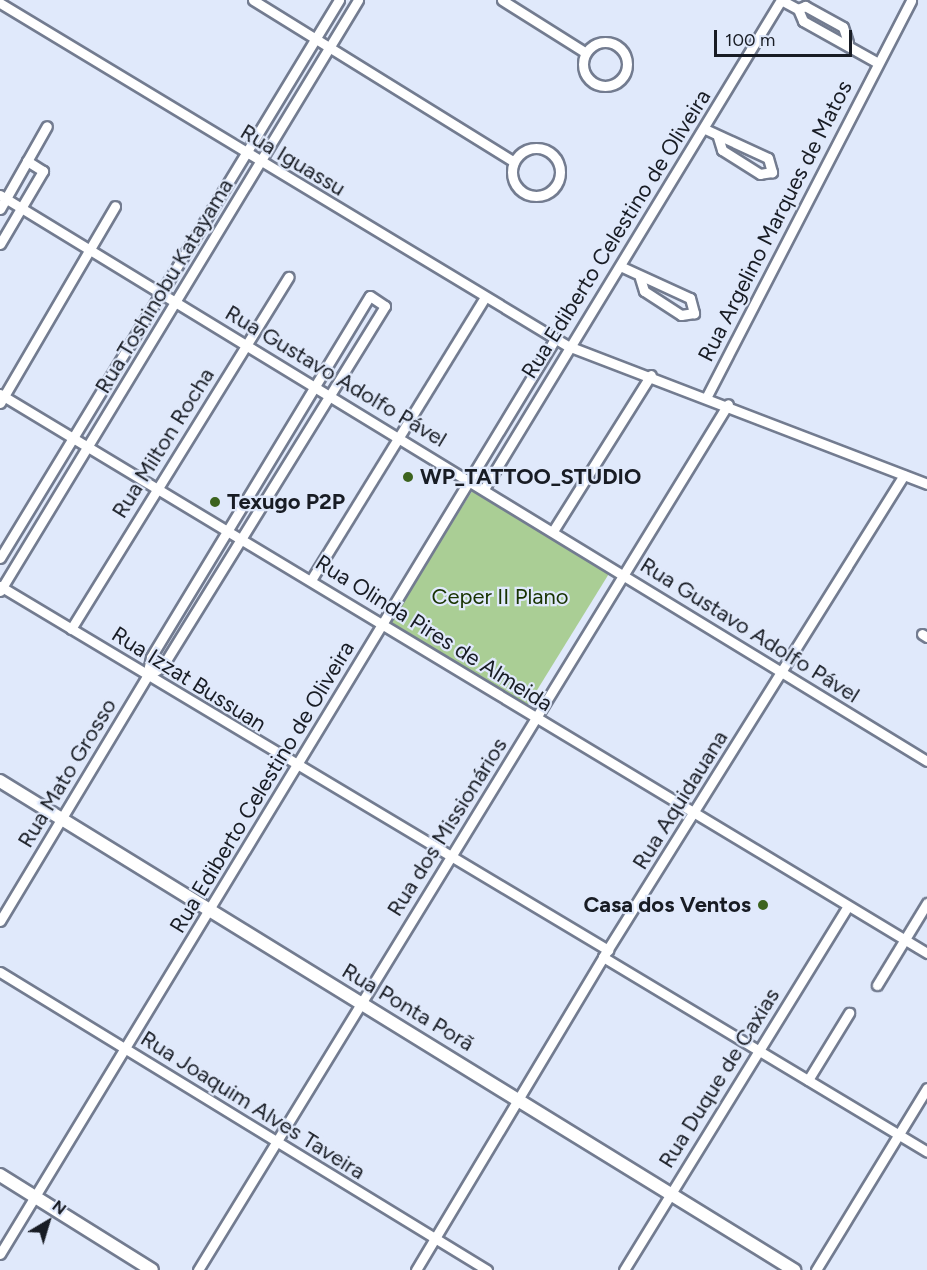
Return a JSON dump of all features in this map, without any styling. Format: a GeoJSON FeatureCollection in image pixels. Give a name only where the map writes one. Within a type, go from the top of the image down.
{"type":"FeatureCollection","features":[{"type":"Feature","properties":{"kind":"street"},"geometry":{"type":"LineString","coordinates":[[253,0],[514,162]]}},
{"type":"Feature","properties":{"kind":"street","name":"Rua Toshinobu Katayama"},"geometry":{"type":"LineString","coordinates":[[0,558],[339,0]]}},
{"type":"Feature","properties":{"kind":"street","name":"Rua Toshinobu Katayama"},"geometry":{"type":"LineString","coordinates":[[1,588],[219,234],[358,0]]}},
{"type":"Feature","properties":{"kind":"street"},"geometry":{"type":"LineString","coordinates":[[502,0],[586,53]]}},
{"type":"Feature","properties":{"kind":"street"},"geometry":{"type":"LineString","coordinates":[[781,0],[798,9],[803,21],[848,42],[878,63]]}},
{"type":"Feature","properties":{"kind":"street","name":"Rua Ediberto Celestino de Oliveira"},"geometry":{"type":"LineString","coordinates":[[484,489],[568,346],[705,129],[781,0]]}},
{"type":"Feature","properties":{"kind":"street","name":"Rua Argelino Marques de Matos"},"geometry":{"type":"LineString","coordinates":[[706,396],[911,0]]}},
{"type":"Feature","properties":{"kind":"street","name":"Rua Iguassu"},"geometry":{"type":"LineString","coordinates":[[0,3],[245,154],[568,346],[728,404],[927,484]]}},
{"type":"Feature","properties":{"kind":"street"},"geometry":{"type":"LineString","coordinates":[[798,9],[805,6],[843,27],[848,42]]}},
{"type":"Feature","properties":{"kind":"street"},"geometry":{"type":"LineString","coordinates":[[596,43],[617,45],[627,63],[624,77],[612,86],[590,81],[583,68],[586,53],[596,43]]}},
{"type":"Feature","properties":{"kind":"street"},"geometry":{"type":"LineString","coordinates":[[0,209],[3,197],[47,126]]}},
{"type":"Feature","properties":{"kind":"street"},"geometry":{"type":"LineString","coordinates":[[705,129],[718,137],[732,137],[768,158],[772,172],[760,174],[722,150],[718,137]]}},
{"type":"Feature","properties":{"kind":"street"},"geometry":{"type":"LineString","coordinates":[[545,150],[559,166],[558,182],[538,196],[522,192],[513,178],[514,162],[524,151],[545,150]]}},
{"type":"Feature","properties":{"kind":"street"},"geometry":{"type":"LineString","coordinates":[[0,244],[43,171],[27,161]]}},
{"type":"Feature","properties":{"kind":"street","name":"Rua Gustavo Adolfo Pável"},"geometry":{"type":"LineString","coordinates":[[3,197],[471,480],[927,761]]}},
{"type":"Feature","properties":{"kind":"street"},"geometry":{"type":"LineString","coordinates":[[1,398],[115,206]]}},
{"type":"Feature","properties":{"kind":"street"},"geometry":{"type":"LineString","coordinates":[[203,224],[219,234]]}},
{"type":"Feature","properties":{"kind":"street"},"geometry":{"type":"LineString","coordinates":[[620,266],[640,278],[654,278],[690,298],[694,313],[681,315],[644,291],[640,278]]}},
{"type":"Feature","properties":{"kind":"street","name":"Rua Milton Rocha"},"geometry":{"type":"LineString","coordinates":[[71,629],[288,277]]}},
{"type":"Feature","properties":{"kind":"street","name":"Rua Mato Grosso"},"geometry":{"type":"LineString","coordinates":[[0,921],[147,676],[151,657],[370,296],[385,306],[244,538],[162,667],[147,676]]}},
{"type":"Feature","properties":{"kind":"street"},"geometry":{"type":"LineString","coordinates":[[311,580],[484,297]]}},
{"type":"Feature","properties":{"kind":"street","name":"Rua Ediberto Celestino de Oliveira"},"geometry":{"type":"LineString","coordinates":[[0,1254],[555,339]]}},
{"type":"Feature","properties":{"kind":"street"},"geometry":{"type":"LineString","coordinates":[[553,531],[651,375]]}},
{"type":"Feature","properties":{"kind":"street","name":"Rua Olinda Pires de Almeida"},"geometry":{"type":"LineString","coordinates":[[1,398],[90,446],[244,538],[537,719],[927,953]]}},
{"type":"Feature","properties":{"kind":"street","name":"Rua dos Missionários"},"geometry":{"type":"LineString","coordinates":[[198,1270],[363,1004],[728,404]]}},
{"type":"Feature","properties":{"kind":"street","name":"Rua Aquidauana"},"geometry":{"type":"LineString","coordinates":[[416,1270],[520,1100],[605,953],[695,815],[904,475]]}},
{"type":"Feature","properties":{"kind":"street","name":"Rua Izzat Bussuan"},"geometry":{"type":"LineString","coordinates":[[1,588],[605,953],[760,1051],[927,1152]]}},
{"type":"Feature","properties":{"kind":"street","name":"Rua Ponta Porã"},"geometry":{"type":"LineString","coordinates":[[0,781],[794,1270]]}},
{"type":"Feature","properties":{"kind":"street"},"geometry":{"type":"LineString","coordinates":[[877,986],[927,903]]}},
{"type":"Feature","properties":{"kind":"street","name":"Rua Duque de Caxias"},"geometry":{"type":"LineString","coordinates":[[624,1270],[847,907]]}},
{"type":"Feature","properties":{"kind":"street","name":"Rua Joaquim Alves Taveira"},"geometry":{"type":"LineString","coordinates":[[0,972],[276,1144],[487,1270]]}},
{"type":"Feature","properties":{"kind":"street"},"geometry":{"type":"LineString","coordinates":[[808,1080],[849,1013]]}},
{"type":"Feature","properties":{"kind":"street"},"geometry":{"type":"LineString","coordinates":[[816,1270],[927,1088]]}},
{"type":"Feature","properties":{"kind":"street"},"geometry":{"type":"LineString","coordinates":[[0,1175],[152,1270]]}},
{"type":"Feature","properties":{"kind":"green space","name":"Ceper II Plano"},"geometry":{"type":"Polygon","coordinates":[[[474,488],[610,572],[526,708],[389,623],[474,488]]]}},
{"type":"Feature","properties":{"kind":"place","name":"WP_TATTOO_STUDIO"},"geometry":{"type":"Point","coordinates":[408,477]}},
{"type":"Feature","properties":{"kind":"place","name":"Texugo P2P"},"geometry":{"type":"Point","coordinates":[215,502]}},
{"type":"Feature","properties":{"kind":"place","name":"Casa dos Ventos"},"geometry":{"type":"Point","coordinates":[763,905]}}]}
